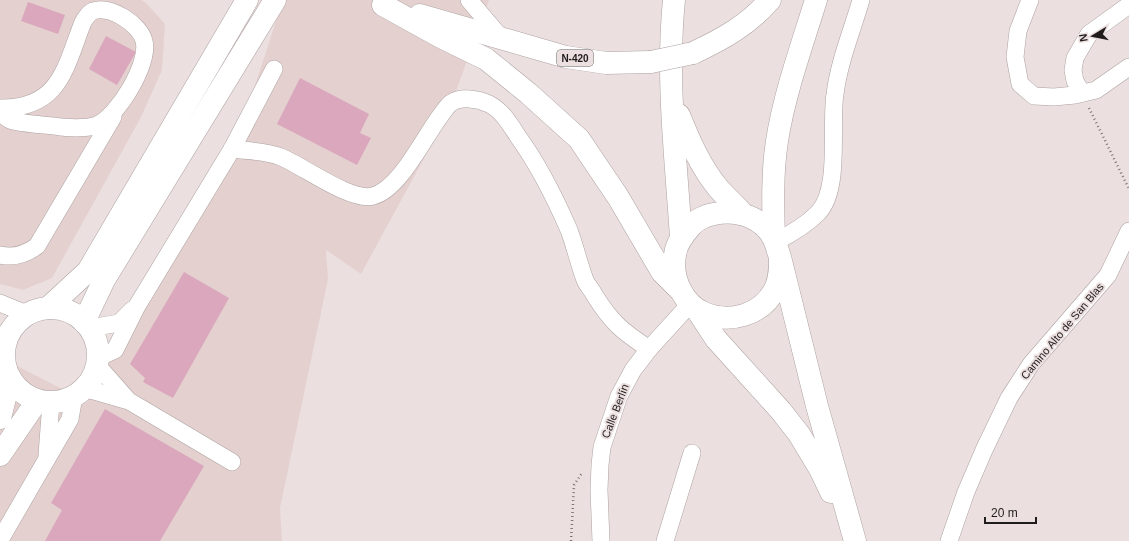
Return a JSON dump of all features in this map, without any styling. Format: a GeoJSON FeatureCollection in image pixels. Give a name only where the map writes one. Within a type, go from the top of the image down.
{"type":"FeatureCollection","features":[{"type":"Feature","properties":{"kind":"main road"},"geometry":{"type":"LineString","coordinates":[[87,325],[104,280],[275,0]]}},
{"type":"Feature","properties":{"kind":"main road"},"geometry":{"type":"LineString","coordinates":[[674,0],[670,51],[670,75],[681,238]]}},
{"type":"Feature","properties":{"kind":"main road","name":"N-420"},"geometry":{"type":"LineString","coordinates":[[376,2],[566,57],[606,63],[651,62],[692,53],[719,41],[738,29],[770,0]]}},
{"type":"Feature","properties":{"kind":"main road"},"geometry":{"type":"LineString","coordinates":[[816,0],[794,68],[777,141],[773,180],[776,246],[780,273],[775,289],[765,303],[752,313],[736,318],[720,318],[704,313],[689,301],[674,272],[675,255],[681,238],[692,224],[707,215],[725,212],[742,214],[755,219],[766,228],[776,246],[817,406],[854,541]]}},
{"type":"Feature","properties":{"kind":"main road"},"geometry":{"type":"LineString","coordinates":[[376,2],[486,59],[579,139],[618,197],[662,272],[689,301],[716,338],[781,411],[799,434],[820,469],[854,541]]}},
{"type":"Feature","properties":{"kind":"main road"},"geometry":{"type":"LineString","coordinates":[[48,308],[88,272],[243,7]]}},
{"type":"Feature","properties":{"kind":"main road"},"geometry":{"type":"LineString","coordinates":[[672,98],[688,138],[705,167],[718,188],[742,214]]}},
{"type":"Feature","properties":{"kind":"main road"},"geometry":{"type":"LineString","coordinates":[[48,308],[61,309],[74,314],[87,325],[95,340],[97,361],[92,377],[79,392],[63,400],[44,401],[19,390],[10,378],[5,367],[3,339],[27,314],[48,308]]}},
{"type":"Feature","properties":{"kind":"main road"},"geometry":{"type":"LineString","coordinates":[[0,418],[10,378]]}},
{"type":"Feature","properties":{"kind":"main road"},"geometry":{"type":"LineString","coordinates":[[0,455],[44,401]]}},
{"type":"Feature","properties":{"kind":"street"},"geometry":{"type":"LineString","coordinates":[[469,0],[502,39]]}},
{"type":"Feature","properties":{"kind":"street"},"geometry":{"type":"LineString","coordinates":[[776,246],[819,212],[828,194],[832,172],[833,109],[835,93],[861,0]]}},
{"type":"Feature","properties":{"kind":"street"},"geometry":{"type":"LineString","coordinates":[[1030,0],[1018,31],[1015,57],[1020,84],[1034,96],[1054,97],[1096,90],[1129,67]]}},
{"type":"Feature","properties":{"kind":"street"},"geometry":{"type":"LineString","coordinates":[[1082,93],[1075,81],[1073,70],[1075,58],[1089,34],[1129,5]]}},
{"type":"Feature","properties":{"kind":"street"},"geometry":{"type":"LineString","coordinates":[[0,108],[25,106],[45,96],[63,74],[83,22],[88,15],[94,11],[109,11],[123,17],[134,24],[140,31],[145,49],[143,61],[120,104],[37,246],[18,256],[0,255]]}},
{"type":"Feature","properties":{"kind":"street"},"geometry":{"type":"LineString","coordinates":[[129,401],[97,361],[115,350],[137,306],[232,149],[274,69]]}},
{"type":"Feature","properties":{"kind":"street"},"geometry":{"type":"LineString","coordinates":[[232,149],[279,156],[295,163],[350,194],[363,197],[372,196],[383,192],[406,167],[435,123],[450,104],[458,99],[478,100],[490,104],[501,113],[533,157],[548,184],[569,231],[586,281],[605,313],[626,334],[649,349]]}},
{"type":"Feature","properties":{"kind":"street"},"geometry":{"type":"LineString","coordinates":[[0,112],[9,119],[18,121],[70,128],[81,128],[98,124],[113,113],[120,104]]}},
{"type":"Feature","properties":{"kind":"street","name":"Camino Alto de San Blas"},"geometry":{"type":"LineString","coordinates":[[949,541],[966,492],[1009,398],[1031,364],[1108,276],[1129,231]]}},
{"type":"Feature","properties":{"kind":"street","name":"Calle Berlín"},"geometry":{"type":"LineString","coordinates":[[601,541],[599,490],[602,447],[619,396],[633,370],[689,301]]}},
{"type":"Feature","properties":{"kind":"street"},"geometry":{"type":"LineString","coordinates":[[0,303],[27,314]]}},
{"type":"Feature","properties":{"kind":"street"},"geometry":{"type":"LineString","coordinates":[[87,325],[119,323],[137,306]]}},
{"type":"Feature","properties":{"kind":"street"},"geometry":{"type":"LineString","coordinates":[[0,540],[70,419],[79,392],[129,401],[232,462]]}},
{"type":"Feature","properties":{"kind":"street"},"geometry":{"type":"LineString","coordinates":[[44,401],[46,461]]}},
{"type":"Feature","properties":{"kind":"street"},"geometry":{"type":"LineString","coordinates":[[665,541],[692,453]]}},
{"type":"Feature","properties":{"kind":"path"},"geometry":{"type":"LineString","coordinates":[[1082,93],[1129,189]]}},
{"type":"Feature","properties":{"kind":"path"},"geometry":{"type":"LineString","coordinates":[[571,541],[574,485],[586,467],[600,465]]}},
{"type":"Feature","properties":{"kind":"shaded area"},"geometry":{"type":"Polygon","coordinates":[[[0,0],[141,0],[145,2],[165,24],[162,70],[141,117],[52,278],[23,290],[0,284],[0,0]]]}},
{"type":"Feature","properties":{"kind":"shaded area"},"geometry":{"type":"Polygon","coordinates":[[[283,0],[489,0],[447,116],[361,274],[326,250],[328,279],[280,508],[282,541],[0,541],[0,357],[87,402],[246,113],[283,0]]]}},
{"type":"Feature","properties":{"kind":"building"},"geometry":{"type":"Polygon","coordinates":[[[28,2],[65,15],[58,34],[21,21],[28,2]]]}},
{"type":"Feature","properties":{"kind":"building"},"geometry":{"type":"Polygon","coordinates":[[[106,36],[136,52],[117,85],[89,69],[106,36]]]}},
{"type":"Feature","properties":{"kind":"building"},"geometry":{"type":"Polygon","coordinates":[[[300,78],[369,114],[360,133],[371,138],[357,165],[277,124],[300,78]]]}},
{"type":"Feature","properties":{"kind":"building"},"geometry":{"type":"Polygon","coordinates":[[[184,272],[229,298],[173,398],[143,382],[145,378],[130,364],[184,272]]]}},
{"type":"Feature","properties":{"kind":"building"},"geometry":{"type":"Polygon","coordinates":[[[105,409],[204,466],[160,541],[45,541],[62,510],[51,503],[105,409]]]}}]}
